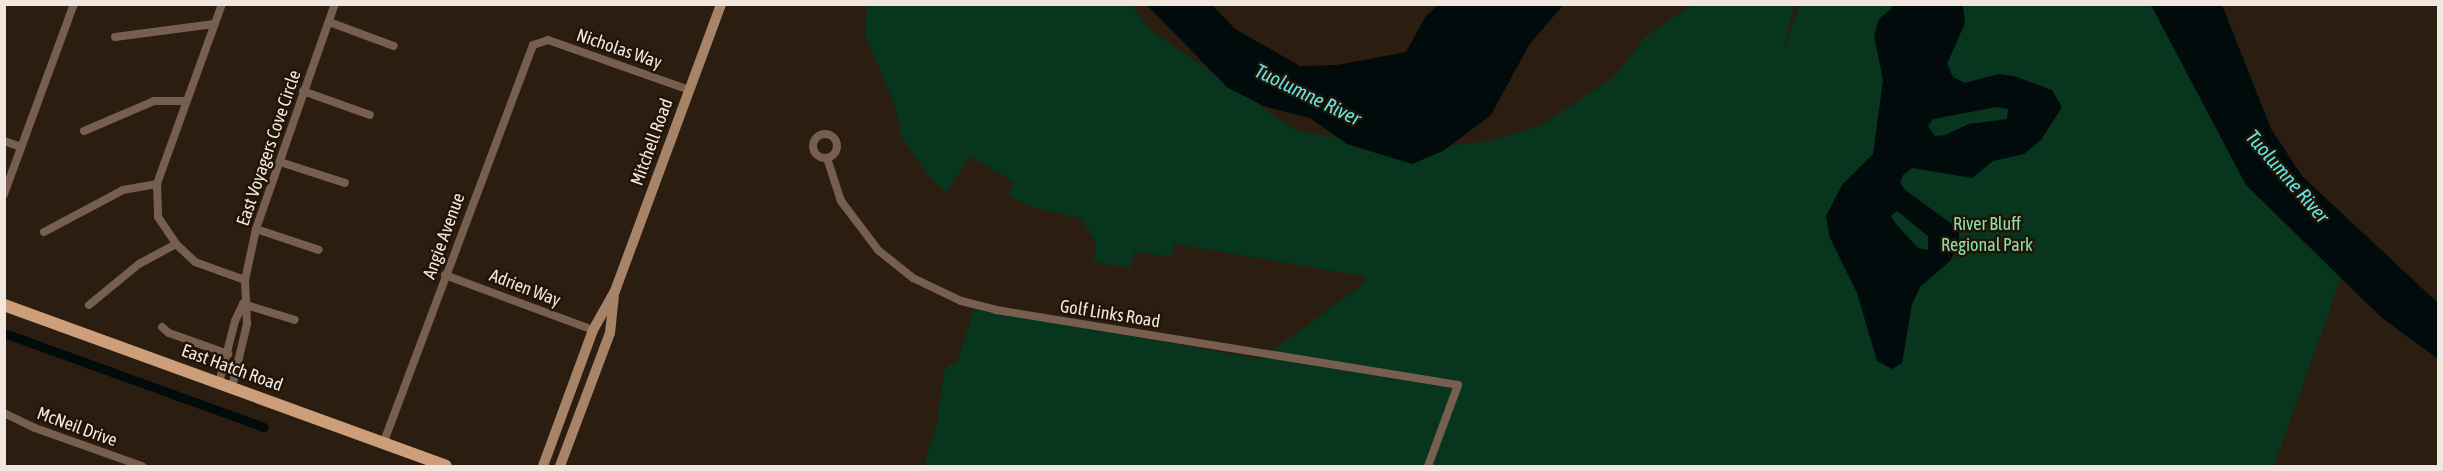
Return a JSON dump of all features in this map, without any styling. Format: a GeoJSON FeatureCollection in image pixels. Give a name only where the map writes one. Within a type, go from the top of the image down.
{"type":"FeatureCollection","features":[{"type":"Feature","properties":{"kind":"main road","name":"Mitchell Road"},"geometry":{"type":"LineString","coordinates":[[543,466],[593,330],[615,291],[721,4]]}},
{"type":"Feature","properties":{"kind":"main road","name":"Mitchell Road"},"geometry":{"type":"LineString","coordinates":[[560,466],[609,333],[615,291]]}},
{"type":"Feature","properties":{"kind":"main road","name":"East Hatch Road"},"geometry":{"type":"LineString","coordinates":[[4,305],[446,466]]}},
{"type":"Feature","properties":{"kind":"street"},"geometry":{"type":"LineString","coordinates":[[4,194],[74,4]]}},
{"type":"Feature","properties":{"kind":"street"},"geometry":{"type":"LineString","coordinates":[[222,4],[185,101],[157,184],[158,217],[176,244],[195,262],[245,280]]}},
{"type":"Feature","properties":{"kind":"street","name":"East Voyagers Cove Circle"},"geometry":{"type":"LineString","coordinates":[[232,387],[247,324],[243,304],[245,280],[256,229],[334,4]]}},
{"type":"Feature","properties":{"kind":"street"},"geometry":{"type":"LineString","coordinates":[[328,22],[394,46]]}},
{"type":"Feature","properties":{"kind":"street"},"geometry":{"type":"LineString","coordinates":[[115,37],[214,24]]}},
{"type":"Feature","properties":{"kind":"street","name":"Nicholas Way"},"geometry":{"type":"LineString","coordinates":[[538,41],[548,40],[689,90]]}},
{"type":"Feature","properties":{"kind":"street","name":"Angie Avenue"},"geometry":{"type":"LineString","coordinates":[[383,444],[530,49],[538,41]]}},
{"type":"Feature","properties":{"kind":"street"},"geometry":{"type":"LineString","coordinates":[[303,91],[370,115]]}},
{"type":"Feature","properties":{"kind":"street"},"geometry":{"type":"LineString","coordinates":[[84,131],[154,101],[185,101]]}},
{"type":"Feature","properties":{"kind":"street"},"geometry":{"type":"LineString","coordinates":[[4,141],[21,147]]}},
{"type":"Feature","properties":{"kind":"street","name":"Golf Links Road"},"geometry":{"type":"LineString","coordinates":[[828,158],[841,201],[878,250],[920,282],[960,301],[1007,312],[1458,385],[1428,466]]}},
{"type":"Feature","properties":{"kind":"street"},"geometry":{"type":"LineString","coordinates":[[280,162],[345,183]]}},
{"type":"Feature","properties":{"kind":"street"},"geometry":{"type":"LineString","coordinates":[[44,232],[123,190],[157,184]]}},
{"type":"Feature","properties":{"kind":"street"},"geometry":{"type":"LineString","coordinates":[[256,229],[319,250]]}},
{"type":"Feature","properties":{"kind":"street"},"geometry":{"type":"LineString","coordinates":[[89,305],[139,264],[176,244]]}},
{"type":"Feature","properties":{"kind":"street","name":"Adrien Way"},"geometry":{"type":"LineString","coordinates":[[445,275],[593,330]]}},
{"type":"Feature","properties":{"kind":"street"},"geometry":{"type":"LineString","coordinates":[[243,304],[295,320]]}},
{"type":"Feature","properties":{"kind":"street","name":"East Voyagers Cove Circle"},"geometry":{"type":"LineString","coordinates":[[219,383],[235,321],[243,304]]}},
{"type":"Feature","properties":{"kind":"street"},"geometry":{"type":"LineString","coordinates":[[162,327],[169,333],[228,354]]}},
{"type":"Feature","properties":{"kind":"street","name":"McNeil Drive"},"geometry":{"type":"LineString","coordinates":[[4,413],[35,428],[141,466]]}},
{"type":"Feature","properties":{"kind":"green space","name":"River Bluff Regional Park"},"geometry":{"type":"Polygon","coordinates":[[[867,5],[1132,5],[1149,29],[1297,131],[1416,150],[1488,141],[1540,126],[1614,77],[1644,38],[1691,5],[1794,5],[1783,51],[1800,5],[2151,5],[2246,185],[2341,278],[2274,466],[924,466],[936,426],[944,372],[950,363],[956,365],[974,309],[1261,359],[1367,281],[1363,276],[1174,244],[1172,257],[1134,252],[1131,268],[1094,262],[1096,242],[1080,218],[1030,207],[1009,195],[1013,182],[970,156],[947,193],[928,175],[898,131],[901,129],[892,98],[865,36],[867,5]]]}},
{"type":"Feature","properties":{"kind":"water","name":"Tuolumne River"},"geometry":{"type":"Polygon","coordinates":[[[1147,5],[1212,5],[1235,29],[1300,66],[1337,65],[1406,52],[1426,16],[1438,5],[1563,5],[1529,45],[1491,115],[1443,151],[1412,164],[1347,144],[1310,118],[1266,107],[1228,88],[1147,5]]]}},
{"type":"Feature","properties":{"kind":"water"},"geometry":{"type":"Polygon","coordinates":[[[1895,5],[1963,5],[1965,23],[1947,64],[1953,77],[1965,83],[1998,74],[2014,76],[2052,90],[2062,107],[2041,140],[2024,154],[1993,161],[1972,178],[1912,168],[1903,175],[1900,182],[1905,190],[1952,224],[1959,233],[1959,243],[1950,261],[1920,287],[1912,304],[1902,363],[1892,369],[1877,361],[1857,293],[1830,238],[1826,216],[1842,185],[1873,154],[1883,80],[1874,36],[1879,19],[1895,5]],[[1997,107],[1933,119],[1928,126],[1935,136],[1945,135],[1969,124],[2007,119],[2008,109],[1997,107]],[[1897,211],[1891,216],[1896,224],[1918,248],[1928,250],[1928,236],[1897,211]]]}},
{"type":"Feature","properties":{"kind":"water","name":"Tuolumne River"},"geometry":{"type":"Polygon","coordinates":[[[2151,5],[2222,5],[2271,129],[2302,176],[2438,303],[2438,359],[2381,317],[2246,185],[2151,5]]]}},
{"type":"Feature","properties":{"kind":"waterway"},"geometry":{"type":"LineString","coordinates":[[4,333],[264,427]]}}]}
